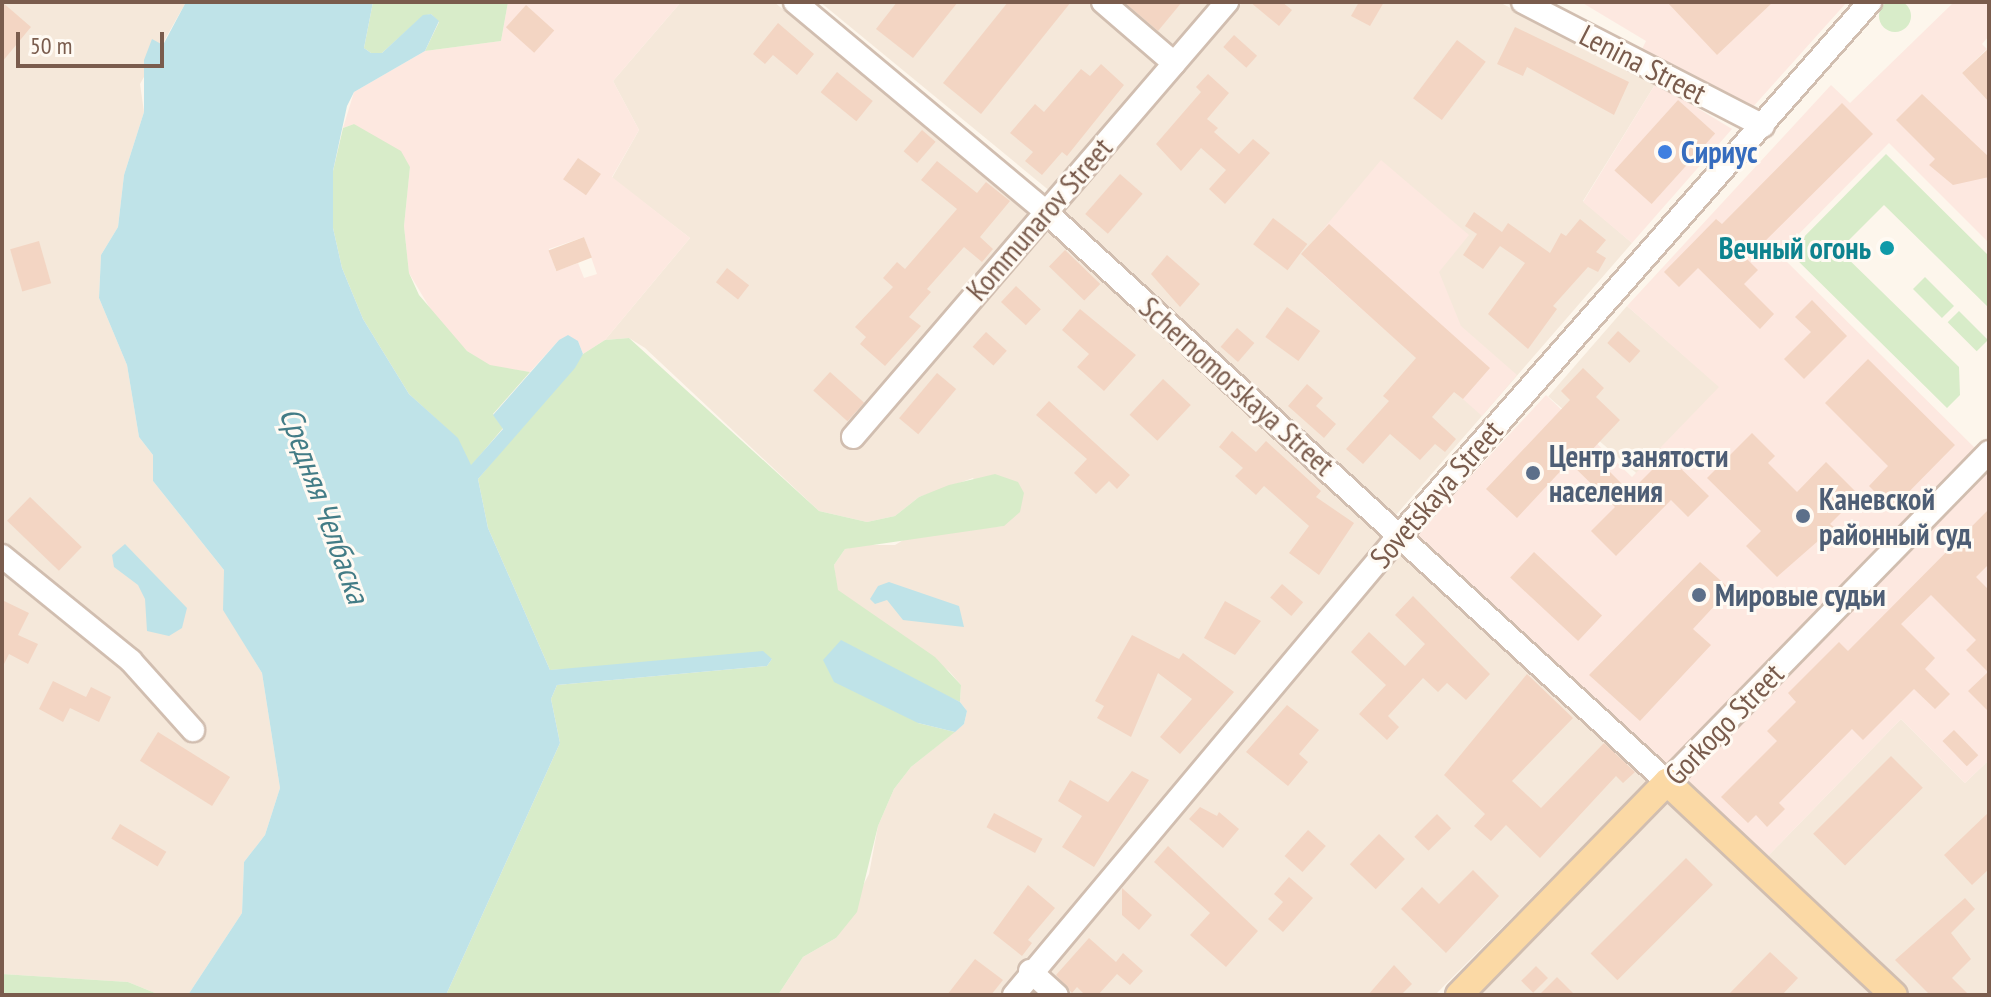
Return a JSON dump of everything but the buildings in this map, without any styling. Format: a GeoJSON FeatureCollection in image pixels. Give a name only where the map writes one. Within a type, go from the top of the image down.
{"type":"FeatureCollection","features":[{"type":"Feature","properties":{"kind":"main road","name":"Gorkogo Street"},"geometry":{"type":"LineString","coordinates":[[1459,995],[1667,782]]}},
{"type":"Feature","properties":{"kind":"main road"},"geometry":{"type":"LineString","coordinates":[[1667,782],[1894,995]]}},
{"type":"Feature","properties":{"kind":"street","name":"Sсhernomorskaya Street"},"geometry":{"type":"LineString","coordinates":[[795,2],[1045,211],[1667,782]]}},
{"type":"Feature","properties":{"kind":"street"},"geometry":{"type":"LineString","coordinates":[[1103,2],[1174,63]]}},
{"type":"Feature","properties":{"kind":"street","name":"Kommunarov Street"},"geometry":{"type":"LineString","coordinates":[[853,437],[1227,2]]}},
{"type":"Feature","properties":{"kind":"street","name":"Lenina Street"},"geometry":{"type":"LineString","coordinates":[[1523,2],[1763,126]]}},
{"type":"Feature","properties":{"kind":"street","name":"Sovetskaya Street"},"geometry":{"type":"LineString","coordinates":[[1014,995],[1030,971],[1400,535],[1870,2]]}},
{"type":"Feature","properties":{"kind":"street","name":"Gorkogo Street"},"geometry":{"type":"LineString","coordinates":[[1667,782],[1989,452]]}},
{"type":"Feature","properties":{"kind":"street"},"geometry":{"type":"LineString","coordinates":[[2,556],[131,661],[193,730]]}},
{"type":"Feature","properties":{"kind":"street"},"geometry":{"type":"LineString","coordinates":[[1030,971],[1057,995]]}},
{"type":"Feature","properties":{"kind":"shaded area"},"geometry":{"type":"Polygon","coordinates":[[[2,2],[186,2],[140,84],[144,112],[124,175],[118,227],[101,255],[99,298],[127,365],[139,437],[153,455],[153,481],[224,570],[224,610],[262,673],[280,788],[265,835],[244,862],[242,913],[188,995],[160,995],[128,982],[2,974],[2,2]]]}},
{"type":"Feature","properties":{"kind":"shaded area"},"geometry":{"type":"Polygon","coordinates":[[[508,2],[681,2],[613,81],[639,130],[612,177],[690,238],[605,340],[583,354],[578,341],[559,340],[530,372],[490,366],[467,351],[437,320],[409,273],[404,226],[410,167],[354,124],[343,128],[354,92],[425,51],[501,41],[508,2]],[[584,237],[549,249],[556,271],[578,263],[584,278],[597,274],[584,237]]]}},
{"type":"Feature","properties":{"kind":"shaded area"},"geometry":{"type":"Polygon","coordinates":[[[681,2],[774,2],[1027,207],[1650,778],[1435,995],[778,995],[803,957],[836,938],[869,874],[878,826],[894,789],[911,767],[964,724],[967,711],[960,702],[961,685],[949,671],[837,590],[834,565],[845,549],[863,545],[895,545],[910,536],[1004,526],[973,478],[919,497],[895,516],[867,522],[819,511],[645,348],[629,338],[605,340],[690,238],[612,178],[639,130],[613,81],[681,2]]]}},
{"type":"Feature","properties":{"kind":"shaded area"},"geometry":{"type":"Polygon","coordinates":[[[820,2],[1212,2],[1051,192],[820,2]]]}},
{"type":"Feature","properties":{"kind":"shaded area"},"geometry":{"type":"Polygon","coordinates":[[[1243,2],[1499,2],[1656,83],[1583,201],[1632,243],[1396,515],[1062,214],[1243,2]]]}},
{"type":"Feature","properties":{"kind":"shaded area"},"geometry":{"type":"Polygon","coordinates":[[[1581,2],[1847,2],[1752,108],[1642,49],[1646,41],[1581,2]]]}},
{"type":"Feature","properties":{"kind":"shaded area"},"geometry":{"type":"Polygon","coordinates":[[[1954,2],[1989,2],[1989,36],[1982,44],[1987,49],[1962,73],[1989,102],[1989,243],[1889,143],[1779,254],[1982,455],[1668,766],[1417,534],[1546,395],[1632,477],[1719,387],[1627,306],[1831,85],[1850,103],[1954,2]]]}},
{"type":"Feature","properties":{"kind":"shaded area"},"geometry":{"type":"Polygon","coordinates":[[[1656,83],[1732,129],[1632,243],[1583,202],[1656,83]]]}},
{"type":"Feature","properties":{"kind":"shaded area"},"geometry":{"type":"Polygon","coordinates":[[[1381,160],[1469,235],[1439,272],[1461,326],[1517,375],[1482,416],[1320,272],[1333,257],[1314,240],[1381,160]]]}},
{"type":"Feature","properties":{"kind":"shaded area"},"geometry":{"type":"Polygon","coordinates":[[[1627,306],[1720,387],[1641,477],[1548,397],[1627,306]]]}},
{"type":"Feature","properties":{"kind":"shaded area"},"geometry":{"type":"Polygon","coordinates":[[[1989,469],[1989,760],[1965,783],[1901,719],[1766,858],[1684,782],[1989,469]]]}},
{"type":"Feature","properties":{"kind":"shaded area"},"geometry":{"type":"Polygon","coordinates":[[[1901,719],[1965,783],[1989,760],[1989,995],[1911,995],[1766,858],[1901,719]]]}},
{"type":"Feature","properties":{"kind":"shaded area"},"geometry":{"type":"Polygon","coordinates":[[[1671,797],[1879,995],[1476,995],[1671,797]]]}},
{"type":"Feature","properties":{"kind":"green space"},"geometry":{"type":"Polygon","coordinates":[[[1895,0],[1906,5],[1911,16],[1906,27],[1895,32],[1884,27],[1879,16],[1884,5],[1895,0]]]}},
{"type":"Feature","properties":{"kind":"green space"},"geometry":{"type":"Polygon","coordinates":[[[373,2],[508,2],[501,41],[425,51],[439,22],[431,14],[423,16],[382,53],[371,53],[364,48],[373,2]]]}},
{"type":"Feature","properties":{"kind":"green space"},"geometry":{"type":"Polygon","coordinates":[[[354,124],[401,151],[410,167],[404,226],[409,273],[419,295],[467,351],[490,365],[530,372],[493,414],[503,428],[471,466],[445,427],[409,394],[363,319],[342,268],[333,228],[333,171],[343,128],[354,124]]]}},
{"type":"Feature","properties":{"kind":"green space"},"geometry":{"type":"Polygon","coordinates":[[[1886,154],[1989,256],[1989,308],[1884,205],[1839,250],[1959,367],[1960,395],[1947,408],[1789,252],[1886,154]]]}},
{"type":"Feature","properties":{"kind":"green space"},"geometry":{"type":"Polygon","coordinates":[[[1925,277],[1954,306],[1942,318],[1913,289],[1925,277]]]}},
{"type":"Feature","properties":{"kind":"green space"},"geometry":{"type":"Polygon","coordinates":[[[1959,311],[1988,340],[1977,351],[1948,322],[1959,311]]]}},
{"type":"Feature","properties":{"kind":"green space"},"geometry":{"type":"Polygon","coordinates":[[[629,338],[819,511],[867,522],[895,516],[919,497],[949,485],[995,474],[1018,482],[1024,493],[1020,512],[1004,526],[845,549],[834,565],[838,590],[935,657],[961,685],[960,702],[885,667],[918,723],[955,732],[911,767],[894,789],[878,826],[857,912],[836,938],[803,957],[778,995],[446,995],[560,743],[551,699],[557,685],[767,666],[772,659],[550,670],[488,528],[478,479],[583,354],[605,340],[629,338]]]}},
{"type":"Feature","properties":{"kind":"green space"},"geometry":{"type":"Polygon","coordinates":[[[2,974],[128,982],[160,995],[2,995],[2,974]]]}},
{"type":"Feature","properties":{"kind":"water","name":"Средняя Челбаска"},"geometry":{"type":"Polygon","coordinates":[[[186,2],[373,2],[364,48],[371,53],[382,53],[423,15],[431,14],[439,21],[425,51],[354,92],[347,106],[333,171],[333,228],[342,268],[363,319],[409,394],[458,438],[471,465],[503,429],[493,415],[559,340],[568,335],[578,341],[583,354],[575,368],[478,479],[488,528],[550,670],[763,651],[772,659],[767,666],[557,685],[551,699],[560,743],[446,995],[188,995],[242,913],[244,862],[265,835],[280,788],[262,673],[223,610],[224,570],[153,481],[153,455],[139,437],[127,365],[99,298],[101,255],[118,227],[124,175],[144,112],[144,60],[152,39],[163,45],[186,2]]]}},
{"type":"Feature","properties":{"kind":"water"},"geometry":{"type":"Polygon","coordinates":[[[125,544],[187,608],[182,628],[169,636],[147,631],[145,599],[138,585],[114,567],[112,555],[125,544]]]}},
{"type":"Feature","properties":{"kind":"water"},"geometry":{"type":"Polygon","coordinates":[[[889,582],[959,606],[964,627],[903,620],[887,600],[875,604],[870,599],[878,586],[889,582]]]}},
{"type":"Feature","properties":{"kind":"water"},"geometry":{"type":"Polygon","coordinates":[[[841,640],[960,702],[967,711],[964,724],[955,732],[918,723],[834,682],[823,660],[841,640]]]}},
{"type":"Feature","properties":{"kind":"place","name":"Сириус"},"geometry":{"type":"Point","coordinates":[1665,152]}},
{"type":"Feature","properties":{"kind":"place","name":"Вечный огонь"},"geometry":{"type":"Point","coordinates":[1887,248]}},
{"type":"Feature","properties":{"kind":"place","name":"Центр занятости населения"},"geometry":{"type":"Point","coordinates":[1533,473]}},
{"type":"Feature","properties":{"kind":"place","name":"Каневской районный суд"},"geometry":{"type":"Point","coordinates":[1803,516]}},
{"type":"Feature","properties":{"kind":"place","name":"Мировые судьи"},"geometry":{"type":"Point","coordinates":[1699,595]}}]}
